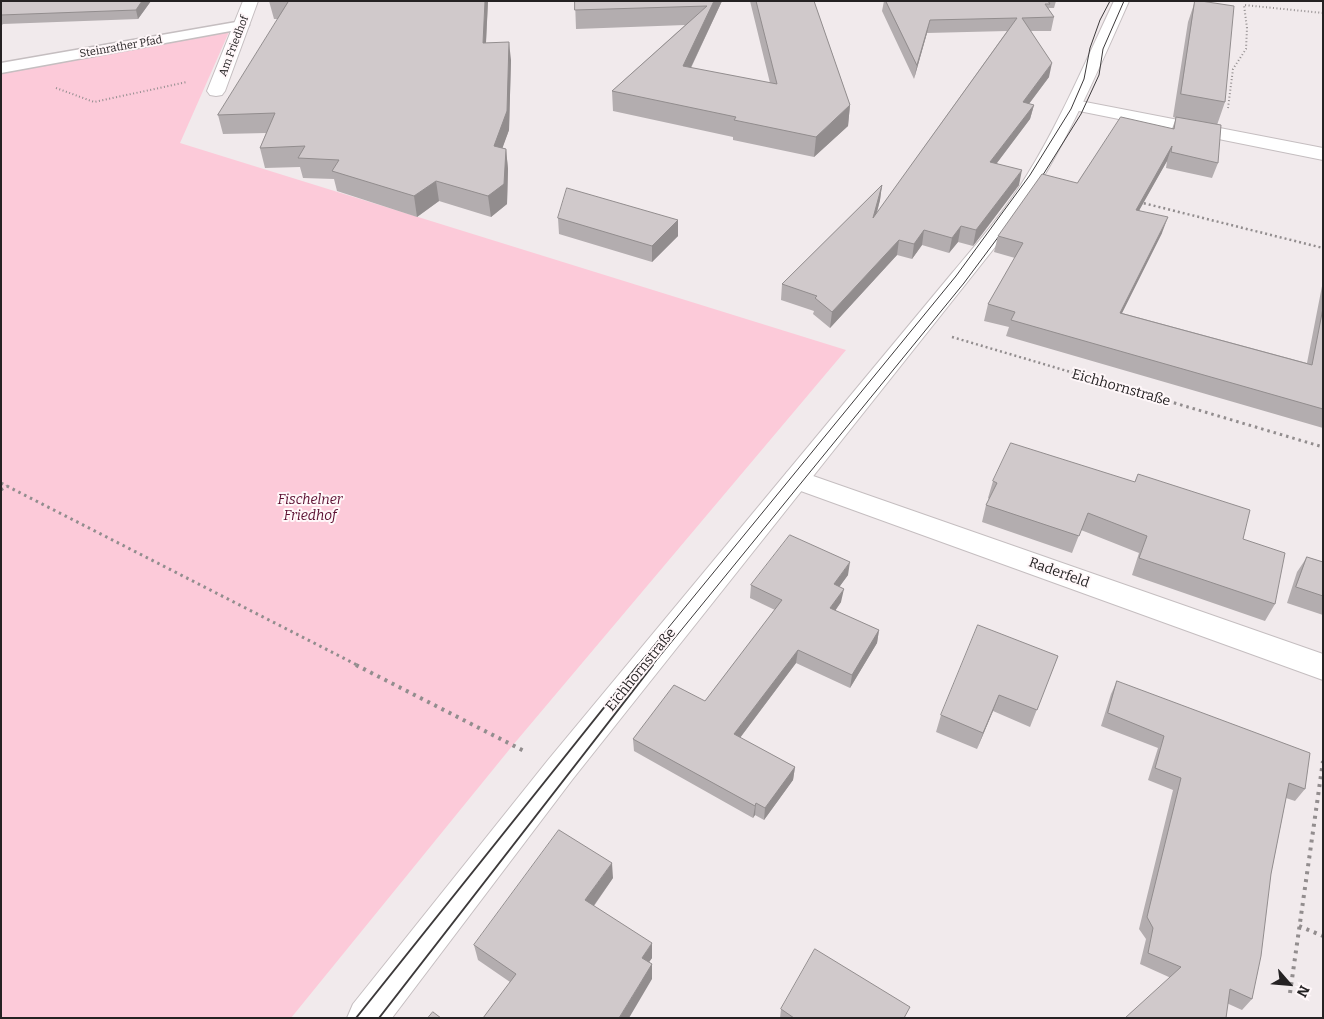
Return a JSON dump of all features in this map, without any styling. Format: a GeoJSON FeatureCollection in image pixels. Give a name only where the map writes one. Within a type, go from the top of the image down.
{"type":"FeatureCollection","features":[{"type":"Feature","properties":{"kind":"street","name":"Am Friedhof"},"geometry":{"type":"LineString","coordinates":[[216,91],[251,1]]}},
{"type":"Feature","properties":{"kind":"street","name":"Eichhornstraße"},"geometry":{"type":"LineString","coordinates":[[367,1018],[560,770],[920,327],[1017,204],[1036,176],[1074,106],[1122,1]]}},
{"type":"Feature","properties":{"kind":"street"},"geometry":{"type":"LineString","coordinates":[[1074,106],[1323,154]]}},
{"type":"Feature","properties":{"kind":"street","name":"Raderfeld"},"geometry":{"type":"LineString","coordinates":[[796,479],[1323,667]]}},
{"type":"Feature","properties":{"kind":"lane","name":"Steinrather Pfad"},"geometry":{"type":"LineString","coordinates":[[1,68],[242,25]]}},
{"type":"Feature","properties":{"kind":"path"},"geometry":{"type":"LineString","coordinates":[[1225,136],[1233,69],[1246,49],[1247,28],[1242,1]]}},
{"type":"Feature","properties":{"kind":"path"},"geometry":{"type":"LineString","coordinates":[[1244,5],[1323,13]]}},
{"type":"Feature","properties":{"kind":"path"},"geometry":{"type":"LineString","coordinates":[[41,61],[46,84],[94,102],[222,75]]}},
{"type":"Feature","properties":{"kind":"path"},"geometry":{"type":"LineString","coordinates":[[1135,201],[1323,248]]}},
{"type":"Feature","properties":{"kind":"path","name":"Eichhornstraße"},"geometry":{"type":"LineString","coordinates":[[920,327],[1323,447]]}},
{"type":"Feature","properties":{"kind":"path"},"geometry":{"type":"LineString","coordinates":[[1,483],[560,770]]}},
{"type":"Feature","properties":{"kind":"path"},"geometry":{"type":"LineString","coordinates":[[1,490],[7,486]]}},
{"type":"Feature","properties":{"kind":"path"},"geometry":{"type":"LineString","coordinates":[[1290,993],[1323,761]]}},
{"type":"Feature","properties":{"kind":"path"},"geometry":{"type":"LineString","coordinates":[[1299,926],[1323,936]]}},
{"type":"Feature","properties":{"kind":"green space","name":"Fischelner Friedhof"},"geometry":{"type":"Polygon","coordinates":[[[229,32],[180,143],[846,350],[513,745],[291,1018],[1,1018],[1,73],[229,32]]]}},
{"type":"Feature","properties":{"kind":"building"},"geometry":{"type":"Polygon","coordinates":[[[1,1],[142,1],[136,10],[1,15],[1,1]]]}},
{"type":"Feature","properties":{"kind":"building"},"geometry":{"type":"Polygon","coordinates":[[[289,1],[485,1],[483,43],[509,42],[507,111],[494,146],[506,149],[504,184],[488,196],[436,181],[414,196],[332,171],[339,160],[298,158],[305,146],[260,148],[275,113],[218,115],[289,1]]]}},
{"type":"Feature","properties":{"kind":"building"},"geometry":{"type":"Polygon","coordinates":[[[575,1],[714,1],[683,66],[777,84],[756,1],[814,1],[850,105],[816,137],[734,120],[736,117],[612,91],[707,6],[575,10],[575,1]]]}},
{"type":"Feature","properties":{"kind":"building"},"geometry":{"type":"Polygon","coordinates":[[[886,1],[1048,1],[1050,4],[1045,4],[1054,17],[1022,18],[1052,63],[1023,102],[1034,105],[990,162],[1022,170],[976,230],[961,226],[952,238],[924,230],[914,244],[899,240],[832,312],[815,298],[817,296],[782,284],[882,185],[873,218],[1017,18],[930,20],[917,65],[886,1]]]}},
{"type":"Feature","properties":{"kind":"building"},"geometry":{"type":"Polygon","coordinates":[[[1195,1],[1234,6],[1225,102],[1181,94],[1195,1]]]}},
{"type":"Feature","properties":{"kind":"building"},"geometry":{"type":"Polygon","coordinates":[[[1121,117],[1174,129],[1176,117],[1221,125],[1218,163],[1171,152],[1172,146],[1136,210],[1168,217],[1120,313],[1312,365],[1323,308],[1323,409],[1011,320],[1015,312],[988,304],[1023,243],[998,236],[1042,174],[1077,183],[1121,117]]]}},
{"type":"Feature","properties":{"kind":"building"},"geometry":{"type":"Polygon","coordinates":[[[567,188],[678,220],[652,246],[558,218],[567,188]]]}},
{"type":"Feature","properties":{"kind":"building"},"geometry":{"type":"Polygon","coordinates":[[[1011,443],[1135,482],[1138,474],[1250,510],[1243,539],[1285,553],[1275,604],[1139,558],[1147,536],[1088,513],[1079,536],[986,505],[997,483],[993,481],[1011,443]]]}},
{"type":"Feature","properties":{"kind":"building"},"geometry":{"type":"Polygon","coordinates":[[[790,535],[850,562],[834,584],[844,589],[830,608],[879,630],[852,675],[798,650],[734,734],[795,767],[765,808],[756,803],[755,806],[633,739],[674,685],[705,701],[782,600],[751,585],[790,535]]]}},
{"type":"Feature","properties":{"kind":"building"},"geometry":{"type":"Polygon","coordinates":[[[1307,557],[1323,562],[1323,596],[1296,587],[1307,557]]]}},
{"type":"Feature","properties":{"kind":"building"},"geometry":{"type":"Polygon","coordinates":[[[978,625],[1058,656],[1037,710],[999,695],[983,733],[941,715],[978,625]]]}},
{"type":"Feature","properties":{"kind":"building"},"geometry":{"type":"Polygon","coordinates":[[[1117,681],[1310,753],[1305,789],[1289,783],[1271,874],[1261,956],[1252,999],[1230,989],[1226,1018],[1125,1018],[1181,967],[1148,953],[1153,928],[1147,917],[1181,778],[1155,768],[1164,736],[1108,713],[1117,681]]]}},
{"type":"Feature","properties":{"kind":"building"},"geometry":{"type":"Polygon","coordinates":[[[559,830],[612,863],[585,900],[652,943],[642,958],[652,964],[619,1018],[483,1018],[516,974],[474,945],[559,830]]]}},
{"type":"Feature","properties":{"kind":"building"},"geometry":{"type":"Polygon","coordinates":[[[815,949],[910,1007],[904,1018],[794,1018],[781,1009],[815,949]]]}},
{"type":"Feature","properties":{"kind":"building"},"geometry":{"type":"Polygon","coordinates":[[[433,1012],[441,1018],[428,1018],[433,1012]]]}},
{"type":"Feature","properties":{"kind":"tram line"},"geometry":{"type":"LineString","coordinates":[[637,666],[956,276],[1030,175],[1071,109],[1084,79],[1090,48],[1100,20],[1110,1]]}},
{"type":"Feature","properties":{"kind":"tram line"},"geometry":{"type":"LineString","coordinates":[[1036,186],[1081,114],[1099,75],[1103,49],[1124,1]]}},
{"type":"Feature","properties":{"kind":"tram line"},"geometry":{"type":"LineString","coordinates":[[652,666],[964,283],[1005,228]]}},
{"type":"Feature","properties":{"kind":"tram line"},"geometry":{"type":"LineString","coordinates":[[356,1018],[638,665]]}},
{"type":"Feature","properties":{"kind":"tram line"},"geometry":{"type":"LineString","coordinates":[[379,1018],[653,665]]}}]}
